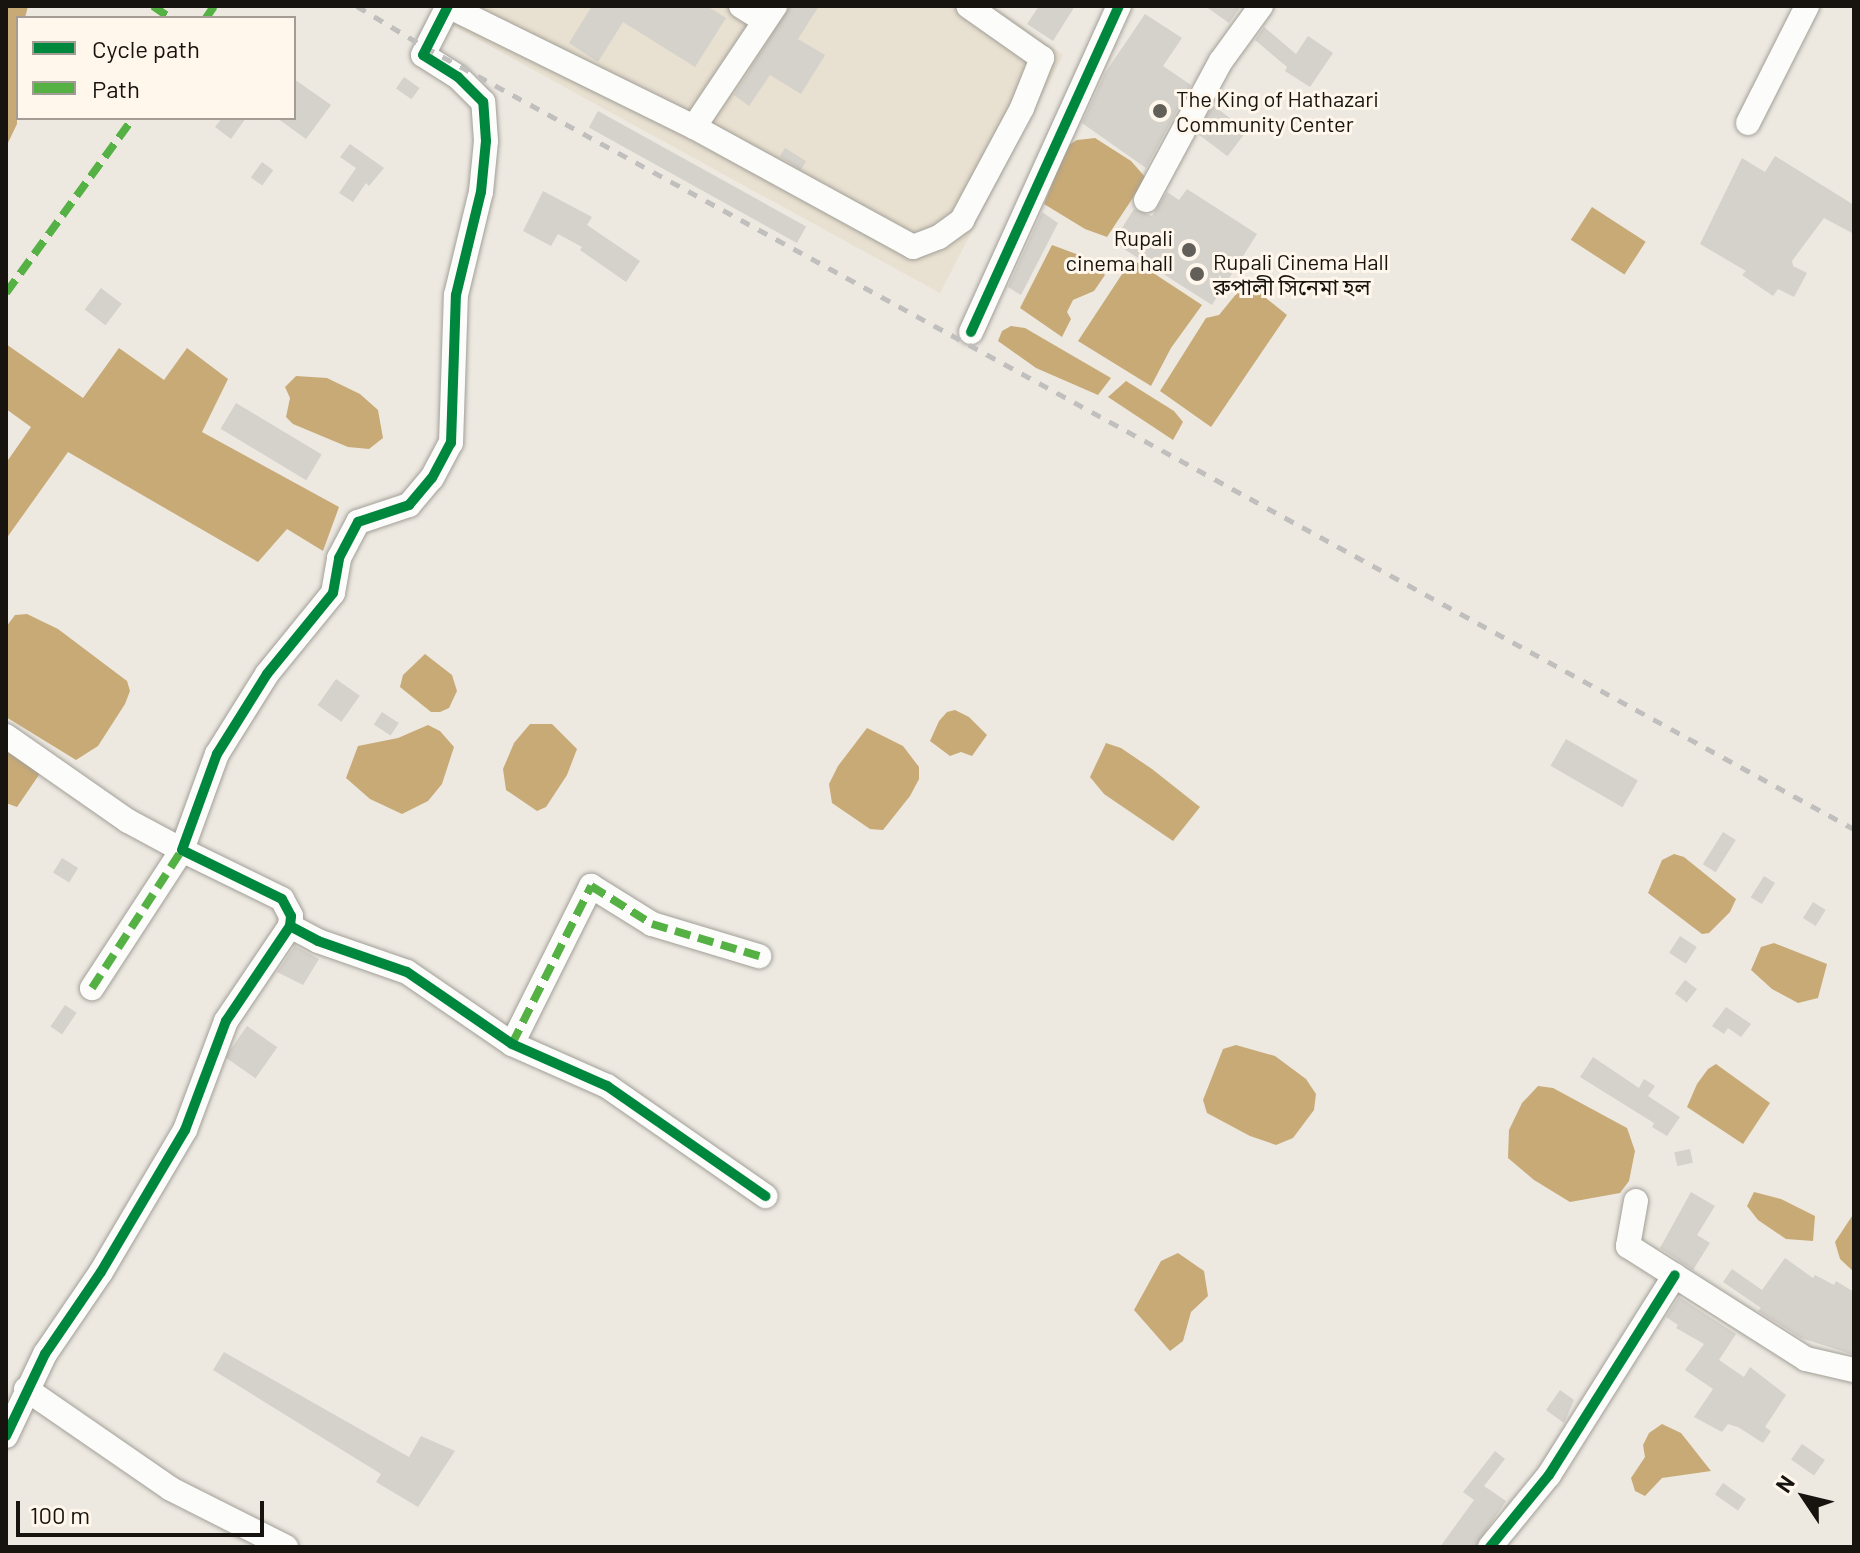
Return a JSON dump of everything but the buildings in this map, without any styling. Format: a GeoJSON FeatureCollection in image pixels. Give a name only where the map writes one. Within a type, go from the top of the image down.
{"type":"FeatureCollection","features":[{"type":"Feature","properties":{"kind":"street"},"geometry":{"type":"LineString","coordinates":[[92,988],[182,850],[217,754],[267,674],[333,593],[339,558],[358,522],[409,505],[432,478],[451,443],[456,295],[481,192],[486,141],[483,102],[458,77],[423,55],[448,6],[694,127],[913,247],[939,237],[962,220],[1022,108],[1042,58],[979,9]]}},
{"type":"Feature","properties":{"kind":"street"},"geometry":{"type":"LineString","coordinates":[[694,127],[770,13],[741,6]]}},
{"type":"Feature","properties":{"kind":"street"},"geometry":{"type":"LineString","coordinates":[[971,332],[1119,6]]}},
{"type":"Feature","properties":{"kind":"street"},"geometry":{"type":"LineString","coordinates":[[1146,200],[1221,61],[1261,6]]}},
{"type":"Feature","properties":{"kind":"street"},"geometry":{"type":"LineString","coordinates":[[1748,123],[1807,6]]}},
{"type":"Feature","properties":{"kind":"street"},"geometry":{"type":"LineString","coordinates":[[6,736],[128,821],[282,899],[291,916],[290,926],[226,1021],[185,1130],[159,1177],[26,1389],[6,1436]]}},
{"type":"Feature","properties":{"kind":"street"},"geometry":{"type":"LineString","coordinates":[[512,1044],[591,886],[652,924],[759,956]]}},
{"type":"Feature","properties":{"kind":"street"},"geometry":{"type":"LineString","coordinates":[[290,926],[318,941],[407,972],[512,1044],[607,1086],[712,1155],[765,1196]]}},
{"type":"Feature","properties":{"kind":"street"},"geometry":{"type":"LineString","coordinates":[[1636,1201],[1628,1246],[1806,1359],[1854,1370]]}},
{"type":"Feature","properties":{"kind":"street"},"geometry":{"type":"LineString","coordinates":[[1490,1547],[1549,1475],[1675,1275]]}},
{"type":"Feature","properties":{"kind":"street"},"geometry":{"type":"LineString","coordinates":[[26,1389],[171,1489],[286,1547]]}},
{"type":"Feature","properties":{"kind":"shaded area"},"geometry":{"type":"Polygon","coordinates":[[[6,6],[28,6],[26,16],[16,16],[17,124],[6,147],[6,6]]]}},
{"type":"Feature","properties":{"kind":"shaded area"},"geometry":{"type":"Polygon","coordinates":[[[443,6],[993,6],[1063,55],[940,293],[437,17],[443,6]]]}},
{"type":"Feature","properties":{"kind":"shaded area"},"geometry":{"type":"Polygon","coordinates":[[[1095,138],[1131,161],[1146,178],[1107,237],[1085,229],[1044,204],[1067,146],[1077,140],[1095,138]]]}},
{"type":"Feature","properties":{"kind":"shaded area"},"geometry":{"type":"Polygon","coordinates":[[[1592,207],[1646,242],[1624,275],[1571,240],[1592,207]]]}},
{"type":"Feature","properties":{"kind":"shaded area"},"geometry":{"type":"Polygon","coordinates":[[[1052,245],[1087,258],[1105,275],[1094,291],[1073,300],[1067,312],[1071,319],[1062,337],[1020,308],[1052,245]]]}},
{"type":"Feature","properties":{"kind":"shaded area"},"geometry":{"type":"Polygon","coordinates":[[[1132,259],[1202,305],[1171,348],[1151,386],[1078,341],[1132,259]]]}},
{"type":"Feature","properties":{"kind":"shaded area"},"geometry":{"type":"Polygon","coordinates":[[[1246,282],[1287,315],[1211,427],[1160,391],[1206,318],[1219,315],[1246,282]]]}},
{"type":"Feature","properties":{"kind":"shaded area"},"geometry":{"type":"Polygon","coordinates":[[[1011,326],[1025,328],[1111,378],[1098,395],[1036,368],[998,341],[1002,331],[1011,326]]]}},
{"type":"Feature","properties":{"kind":"shaded area"},"geometry":{"type":"Polygon","coordinates":[[[6,344],[83,398],[119,348],[164,380],[187,348],[228,379],[202,432],[339,507],[323,551],[287,529],[258,562],[68,452],[6,539],[6,463],[31,427],[6,409],[6,344]]]}},
{"type":"Feature","properties":{"kind":"shaded area"},"geometry":{"type":"Polygon","coordinates":[[[296,376],[327,378],[360,394],[378,410],[383,438],[369,449],[348,447],[293,424],[286,417],[290,398],[285,387],[296,376]]]}},
{"type":"Feature","properties":{"kind":"shaded area"},"geometry":{"type":"Polygon","coordinates":[[[1126,381],[1174,411],[1183,422],[1173,440],[1108,397],[1126,381]]]}},
{"type":"Feature","properties":{"kind":"shaded area"},"geometry":{"type":"Polygon","coordinates":[[[27,614],[58,629],[127,681],[130,691],[125,704],[98,746],[76,760],[6,717],[6,627],[15,615],[27,614]]]}},
{"type":"Feature","properties":{"kind":"shaded area"},"geometry":{"type":"Polygon","coordinates":[[[425,654],[452,675],[457,691],[449,708],[440,712],[431,712],[400,687],[403,675],[425,654]]]}},
{"type":"Feature","properties":{"kind":"shaded area"},"geometry":{"type":"Polygon","coordinates":[[[955,710],[969,717],[987,735],[972,756],[961,752],[950,756],[930,741],[939,721],[947,712],[955,710]]]}},
{"type":"Feature","properties":{"kind":"shaded area"},"geometry":{"type":"Polygon","coordinates":[[[530,724],[552,724],[577,749],[567,775],[546,807],[537,811],[506,790],[503,769],[514,743],[530,724]]]}},
{"type":"Feature","properties":{"kind":"shaded area"},"geometry":{"type":"Polygon","coordinates":[[[428,725],[440,731],[454,747],[442,784],[428,801],[402,814],[370,799],[346,778],[358,746],[398,738],[428,725]]]}},
{"type":"Feature","properties":{"kind":"shaded area"},"geometry":{"type":"Polygon","coordinates":[[[867,728],[903,746],[919,767],[919,779],[910,796],[883,830],[870,829],[832,803],[829,784],[838,766],[867,728]]]}},
{"type":"Feature","properties":{"kind":"shaded area"},"geometry":{"type":"Polygon","coordinates":[[[1106,743],[1121,748],[1152,769],[1200,807],[1173,841],[1104,794],[1090,777],[1106,743]]]}},
{"type":"Feature","properties":{"kind":"shaded area"},"geometry":{"type":"Polygon","coordinates":[[[8,751],[41,772],[17,807],[6,803],[8,751]]]}},
{"type":"Feature","properties":{"kind":"shaded area"},"geometry":{"type":"Polygon","coordinates":[[[1674,854],[1684,857],[1736,899],[1730,912],[1709,933],[1702,934],[1648,893],[1662,860],[1674,854]]]}},
{"type":"Feature","properties":{"kind":"shaded area"},"geometry":{"type":"Polygon","coordinates":[[[1774,943],[1827,964],[1818,998],[1798,1003],[1772,989],[1751,970],[1761,947],[1774,943]]]}},
{"type":"Feature","properties":{"kind":"shaded area"},"geometry":{"type":"Polygon","coordinates":[[[1236,1045],[1275,1056],[1306,1079],[1316,1094],[1314,1110],[1293,1138],[1276,1145],[1250,1136],[1207,1113],[1203,1100],[1223,1049],[1236,1045]]]}},
{"type":"Feature","properties":{"kind":"shaded area"},"geometry":{"type":"Polygon","coordinates":[[[1716,1064],[1770,1103],[1743,1144],[1687,1107],[1697,1084],[1716,1064]]]}},
{"type":"Feature","properties":{"kind":"shaded area"},"geometry":{"type":"Polygon","coordinates":[[[1538,1086],[1553,1088],[1627,1128],[1635,1151],[1629,1181],[1620,1193],[1570,1202],[1534,1180],[1508,1158],[1509,1130],[1522,1103],[1538,1086]]]}},
{"type":"Feature","properties":{"kind":"shaded area"},"geometry":{"type":"Polygon","coordinates":[[[1754,1192],[1781,1199],[1815,1216],[1813,1241],[1786,1239],[1758,1220],[1747,1206],[1754,1192]]]}},
{"type":"Feature","properties":{"kind":"shaded area"},"geometry":{"type":"Polygon","coordinates":[[[1854,1213],[1854,1272],[1840,1259],[1835,1242],[1854,1213]]]}},
{"type":"Feature","properties":{"kind":"shaded area"},"geometry":{"type":"Polygon","coordinates":[[[1178,1253],[1204,1271],[1208,1296],[1191,1312],[1183,1341],[1170,1351],[1134,1310],[1161,1261],[1178,1253]]]}},
{"type":"Feature","properties":{"kind":"shaded area"},"geometry":{"type":"Polygon","coordinates":[[[1662,1424],[1681,1433],[1711,1471],[1662,1478],[1645,1496],[1635,1491],[1631,1478],[1645,1457],[1643,1445],[1649,1433],[1662,1424]]]}},
{"type":"Feature","properties":{"kind":"railway"},"geometry":{"type":"LineString","coordinates":[[357,6],[425,47],[1854,829]]}},
{"type":"Feature","properties":{"kind":"marked path"},"geometry":{"type":"LineString","coordinates":[[153,6],[167,16]]}},
{"type":"Feature","properties":{"kind":"marked path"},"geometry":{"type":"LineString","coordinates":[[207,16],[214,6]]}},
{"type":"Feature","properties":{"kind":"marked path"},"geometry":{"type":"LineString","coordinates":[[6,293],[132,120]]}},
{"type":"Feature","properties":{"kind":"marked path"},"geometry":{"type":"LineString","coordinates":[[92,988],[182,850]]}},
{"type":"Feature","properties":{"kind":"marked path"},"geometry":{"type":"LineString","coordinates":[[512,1044],[591,886],[652,924],[759,956]]}},
{"type":"Feature","properties":{"kind":"cycle path"},"geometry":{"type":"LineString","coordinates":[[6,1436],[45,1354],[101,1272],[185,1130],[226,1021],[290,926],[291,916],[282,899],[182,850],[217,754],[267,674],[333,593],[339,558],[358,522],[409,505],[432,478],[451,443],[456,295],[481,192],[486,141],[483,102],[458,77],[423,55],[448,6]]}},
{"type":"Feature","properties":{"kind":"cycle path"},"geometry":{"type":"LineString","coordinates":[[971,332],[1119,6]]}},
{"type":"Feature","properties":{"kind":"cycle path"},"geometry":{"type":"LineString","coordinates":[[290,926],[318,941],[407,972],[512,1044],[607,1086],[765,1196]]}},
{"type":"Feature","properties":{"kind":"cycle path"},"geometry":{"type":"LineString","coordinates":[[1490,1547],[1549,1475],[1675,1275]]}},
{"type":"Feature","properties":{"kind":"place","name":"The King of Hathazari Community Center"},"geometry":{"type":"Point","coordinates":[1160,111]}},
{"type":"Feature","properties":{"kind":"place","name":"Rupali cinema hall"},"geometry":{"type":"Point","coordinates":[1189,250]}},
{"type":"Feature","properties":{"kind":"place","name":"Rupali Cinema Hall রুপালী সিনেমা হল"},"geometry":{"type":"Point","coordinates":[1197,274]}}]}
